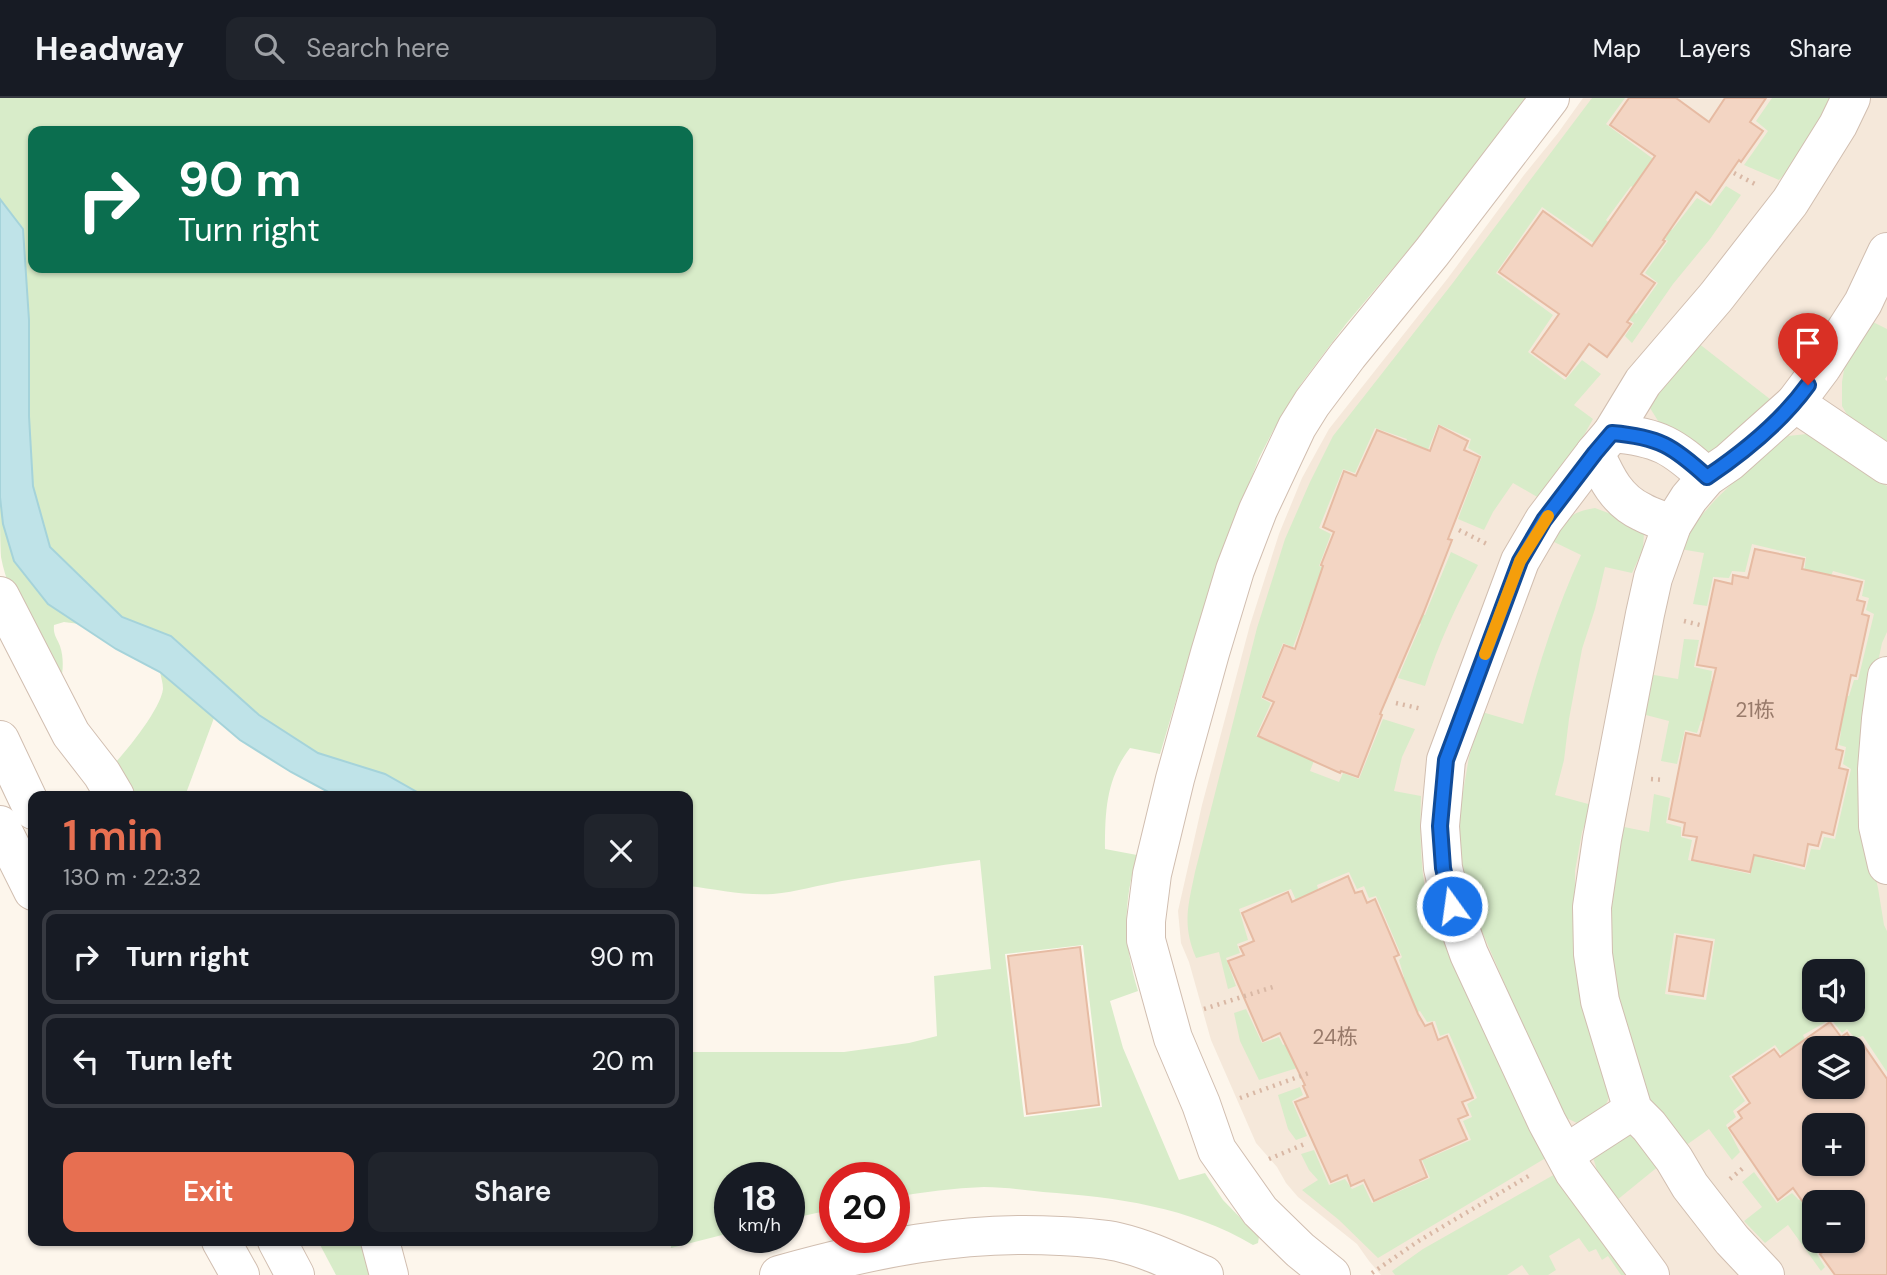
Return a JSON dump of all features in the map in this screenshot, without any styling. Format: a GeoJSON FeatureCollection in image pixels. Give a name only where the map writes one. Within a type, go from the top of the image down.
{"type":"FeatureCollection","features":[{"type":"Feature","properties":{"kind":"street"},"geometry":{"type":"LineString","coordinates":[[1331,1275],[1300,1250],[1260,1211],[1217,1150],[1201,1104],[1172,1038],[1146,940],[1152,874],[1182,753],[1236,570],[1258,510],[1297,427],[1348,355],[1432,252],[1550,98]]}},
{"type":"Feature","properties":{"kind":"street"},"geometry":{"type":"LineString","coordinates":[[1650,1275],[1574,1171],[1547,1122],[1469,954],[1452,906],[1443,868],[1440,826],[1446,760],[1520,561],[1544,520],[1603,443],[1643,382],[1716,297],[1790,202],[1838,125],[1851,98]]}},
{"type":"Feature","properties":{"kind":"street"},"geometry":{"type":"LineString","coordinates":[[1765,1275],[1732,1240],[1690,1186],[1649,1126],[1633,1110],[1600,1001],[1593,954],[1592,907],[1602,838],[1645,614],[1653,578],[1672,525],[1689,498],[1707,477],[1729,463],[1795,404],[1863,303],[1887,252]]}},
{"type":"Feature","properties":{"kind":"street"},"geometry":{"type":"LineString","coordinates":[[1795,404],[1887,465]]}},
{"type":"Feature","properties":{"kind":"street"},"geometry":{"type":"LineString","coordinates":[[1603,443],[1639,435],[1673,449],[1707,477]]}},
{"type":"Feature","properties":{"kind":"street"},"geometry":{"type":"LineString","coordinates":[[1603,443],[1607,480],[1620,497],[1640,511],[1672,525]]}},
{"type":"Feature","properties":{"kind":"street"},"geometry":{"type":"LineString","coordinates":[[0,596],[71,734],[112,791]]}},
{"type":"Feature","properties":{"kind":"street"},"geometry":{"type":"LineString","coordinates":[[1887,676],[1877,769],[1878,825],[1887,864]]}},
{"type":"Feature","properties":{"kind":"street"},"geometry":{"type":"LineString","coordinates":[[0,740],[28,799]]}},
{"type":"Feature","properties":{"kind":"street"},"geometry":{"type":"LineString","coordinates":[[0,825],[28,881]]}},
{"type":"Feature","properties":{"kind":"street"},"geometry":{"type":"LineString","coordinates":[[1565,1154],[1633,1110]]}},
{"type":"Feature","properties":{"kind":"street"},"geometry":{"type":"LineString","coordinates":[[779,1275],[862,1253],[922,1242],[1032,1234],[1116,1242],[1145,1250],[1204,1275]]}},
{"type":"Feature","properties":{"kind":"street"},"geometry":{"type":"LineString","coordinates":[[224,1246],[240,1275]]}},
{"type":"Feature","properties":{"kind":"street"},"geometry":{"type":"LineString","coordinates":[[280,1246],[295,1275]]}},
{"type":"Feature","properties":{"kind":"street"},"geometry":{"type":"LineString","coordinates":[[381,1246],[389,1275]]}},
{"type":"Feature","properties":{"kind":"path"},"geometry":{"type":"LineString","coordinates":[[1197,1011],[1273,988]]}},
{"type":"Feature","properties":{"kind":"path"},"geometry":{"type":"LineString","coordinates":[[1230,1102],[1309,1073]]}},
{"type":"Feature","properties":{"kind":"path"},"geometry":{"type":"LineString","coordinates":[[1263,1162],[1307,1143]]}},
{"type":"Feature","properties":{"kind":"path"},"geometry":{"type":"LineString","coordinates":[[1373,1273],[1420,1240],[1565,1154]]}},
{"type":"Feature","properties":{"kind":"shaded area"},"geometry":{"type":"Polygon","coordinates":[[[1583,98],[1887,98],[1887,1275],[1381,1275],[1357,1244],[1298,1197],[1256,1143],[1211,1040],[1181,943],[1178,911],[1202,805],[1250,625],[1279,534],[1302,478],[1329,429],[1448,278],[1583,98]]]}},
{"type":"Feature","properties":{"kind":"green space"},"geometry":{"type":"Polygon","coordinates":[[[0,98],[1527,98],[1432,222],[1346,324],[1301,384],[1259,458],[1209,589],[1160,754],[1130,748],[1116,772],[1108,796],[1105,849],[1137,855],[1127,907],[1127,940],[1138,991],[1110,1001],[1123,1048],[1179,1180],[1205,1173],[1223,1200],[1259,1237],[1258,1243],[1253,1245],[1204,1221],[1178,1213],[1097,1197],[984,1187],[910,1195],[910,1162],[819,1162],[819,1212],[805,1216],[805,1162],[714,1162],[714,1237],[693,1242],[693,1052],[844,1052],[909,1043],[937,1036],[934,976],[991,969],[980,860],[773,894],[693,887],[693,791],[415,791],[385,774],[318,753],[259,715],[171,636],[122,617],[50,547],[33,486],[23,229],[0,199],[0,98]],[[1083,945],[1005,954],[1024,1117],[1102,1107],[1083,945]]]}},
{"type":"Feature","properties":{"kind":"green space"},"geometry":{"type":"Polygon","coordinates":[[[1592,98],[1625,98],[1606,124],[1664,167],[1645,195],[1631,186],[1606,220],[1617,230],[1604,250],[1542,207],[1496,273],[1553,315],[1528,352],[1565,380],[1582,360],[1601,374],[1574,405],[1593,419],[1574,453],[1539,498],[1513,483],[1484,530],[1458,519],[1482,456],[1468,448],[1471,439],[1438,424],[1416,481],[1402,454],[1407,439],[1375,428],[1355,473],[1343,469],[1319,528],[1331,534],[1319,566],[1351,577],[1341,613],[1311,600],[1293,647],[1283,643],[1261,698],[1271,703],[1256,736],[1288,750],[1293,738],[1322,740],[1310,771],[1339,782],[1343,773],[1359,779],[1383,719],[1415,729],[1402,757],[1394,791],[1421,796],[1422,866],[1429,906],[1450,955],[1549,1156],[1378,1258],[1339,1220],[1302,1190],[1318,1180],[1301,1154],[1314,1150],[1329,1185],[1345,1179],[1352,1189],[1363,1184],[1372,1203],[1430,1178],[1414,1141],[1418,1140],[1426,1159],[1471,1140],[1463,1121],[1472,1117],[1467,1104],[1477,1098],[1449,1033],[1440,1036],[1435,1021],[1427,1022],[1420,1011],[1381,1027],[1399,980],[1404,977],[1399,960],[1402,957],[1376,896],[1369,898],[1364,886],[1357,889],[1349,872],[1317,885],[1321,900],[1300,909],[1291,889],[1239,909],[1248,940],[1237,944],[1240,953],[1226,958],[1236,986],[1228,989],[1219,952],[1196,958],[1188,925],[1190,895],[1257,628],[1285,539],[1333,436],[1592,98]]]}},
{"type":"Feature","properties":{"kind":"green space"},"geometry":{"type":"Polygon","coordinates":[[[1772,98],[1831,98],[1794,164],[1779,180],[1744,165],[1768,131],[1756,121],[1772,98]]]}},
{"type":"Feature","properties":{"kind":"green space"},"geometry":{"type":"Polygon","coordinates":[[[1726,186],[1741,195],[1632,343],[1625,336],[1634,323],[1621,314],[1627,306],[1636,314],[1658,283],[1645,273],[1668,241],[1654,230],[1659,221],[1672,230],[1697,198],[1711,206],[1726,186]]]}},
{"type":"Feature","properties":{"kind":"green space"},"geometry":{"type":"Polygon","coordinates":[[[1867,319],[1887,329],[1887,443],[1852,423],[1842,406],[1845,364],[1867,319]]]}},
{"type":"Feature","properties":{"kind":"green space"},"geometry":{"type":"Polygon","coordinates":[[[1698,343],[1775,403],[1710,454],[1660,424],[1650,408],[1653,393],[1698,343]]]}},
{"type":"Feature","properties":{"kind":"green space"},"geometry":{"type":"Polygon","coordinates":[[[1807,434],[1820,439],[1887,486],[1887,632],[1882,643],[1864,729],[1867,840],[1887,931],[1887,1072],[1865,1036],[1853,1036],[1847,1029],[1842,1033],[1833,1022],[1865,1022],[1865,959],[1802,959],[1802,1022],[1826,1022],[1802,1036],[1802,1054],[1788,1063],[1775,1045],[1729,1076],[1745,1101],[1733,1111],[1736,1117],[1726,1125],[1740,1152],[1732,1160],[1709,1129],[1685,1146],[1635,1081],[1622,1037],[1608,921],[1619,826],[1649,832],[1654,794],[1670,798],[1666,823],[1681,827],[1681,837],[1692,840],[1688,860],[1750,874],[1760,835],[1763,836],[1759,857],[1805,870],[1811,849],[1820,850],[1824,837],[1835,839],[1851,769],[1843,764],[1846,747],[1839,745],[1841,731],[1798,721],[1843,695],[1849,696],[1854,680],[1858,680],[1874,614],[1866,610],[1869,598],[1862,596],[1865,580],[1833,571],[1827,585],[1803,581],[1806,557],[1752,544],[1745,572],[1732,571],[1729,578],[1713,577],[1707,606],[1693,604],[1704,553],[1680,549],[1694,524],[1716,499],[1773,444],[1788,436],[1807,434]],[[1674,933],[1665,994],[1706,1000],[1715,939],[1674,933]]]}},
{"type":"Feature","properties":{"kind":"green space"},"geometry":{"type":"Polygon","coordinates":[[[0,497],[3,524],[48,604],[79,624],[64,622],[54,625],[62,655],[61,681],[26,621],[5,573],[1,557],[0,497]]]}},
{"type":"Feature","properties":{"kind":"green space"},"geometry":{"type":"Polygon","coordinates":[[[1595,508],[1632,522],[1644,533],[1643,549],[1632,573],[1605,567],[1582,649],[1564,760],[1555,795],[1592,805],[1582,832],[1575,871],[1575,909],[1612,1083],[1606,1105],[1592,1117],[1577,1123],[1562,1116],[1467,897],[1456,833],[1469,757],[1482,712],[1523,724],[1548,638],[1581,555],[1552,541],[1569,518],[1595,508]]]}},
{"type":"Feature","properties":{"kind":"green space"},"geometry":{"type":"Polygon","coordinates":[[[1451,552],[1478,565],[1448,624],[1425,686],[1398,678],[1421,624],[1405,616],[1408,609],[1425,615],[1451,552]]]}},
{"type":"Feature","properties":{"kind":"green space"},"geometry":{"type":"Polygon","coordinates":[[[1684,639],[1699,640],[1694,667],[1712,671],[1711,681],[1726,685],[1718,724],[1701,721],[1697,733],[1685,730],[1677,764],[1661,761],[1669,721],[1642,714],[1648,674],[1678,679],[1684,639]]]}},
{"type":"Feature","properties":{"kind":"green space"},"geometry":{"type":"Polygon","coordinates":[[[160,672],[214,718],[187,791],[127,791],[113,765],[150,718],[163,689],[160,672]]]}},
{"type":"Feature","properties":{"kind":"green space"},"geometry":{"type":"Polygon","coordinates":[[[1246,1009],[1262,1043],[1279,1037],[1283,1045],[1299,1039],[1310,1064],[1259,1080],[1240,1041],[1234,1013],[1246,1009]]]}},
{"type":"Feature","properties":{"kind":"green space"},"geometry":{"type":"Polygon","coordinates":[[[1300,1087],[1303,1095],[1292,1101],[1307,1136],[1296,1140],[1288,1129],[1278,1095],[1300,1087]]]}},
{"type":"Feature","properties":{"kind":"green space"},"geometry":{"type":"Polygon","coordinates":[[[1619,1136],[1635,1136],[1660,1165],[1617,1200],[1597,1171],[1593,1157],[1619,1136]]]}},
{"type":"Feature","properties":{"kind":"green space"},"geometry":{"type":"Polygon","coordinates":[[[1754,1172],[1777,1203],[1792,1193],[1799,1200],[1802,1198],[1802,1245],[1788,1225],[1765,1243],[1744,1221],[1762,1207],[1742,1182],[1754,1172]]]}},
{"type":"Feature","properties":{"kind":"green space"},"geometry":{"type":"Polygon","coordinates":[[[1557,1173],[1633,1275],[1621,1275],[1608,1256],[1602,1260],[1596,1249],[1589,1252],[1579,1238],[1549,1256],[1556,1270],[1548,1275],[1529,1275],[1522,1265],[1507,1275],[1395,1275],[1392,1271],[1423,1249],[1557,1173]]]}},
{"type":"Feature","properties":{"kind":"green space"},"geometry":{"type":"Polygon","coordinates":[[[321,1246],[367,1246],[374,1275],[336,1275],[321,1246]]]}},
{"type":"Feature","properties":{"kind":"green space"},"geometry":{"type":"Polygon","coordinates":[[[1808,1253],[1818,1253],[1825,1267],[1821,1271],[1808,1253]]]}},
{"type":"Feature","properties":{"kind":"water"},"geometry":{"type":"Polygon","coordinates":[[[0,199],[23,229],[29,320],[29,416],[33,486],[50,547],[122,617],[171,636],[259,715],[318,753],[385,774],[415,791],[326,791],[240,740],[160,672],[116,649],[48,604],[14,561],[3,524],[0,497],[0,199]]]}},
{"type":"Feature","properties":{"kind":"building"},"geometry":{"type":"Polygon","coordinates":[[[1629,98],[1676,98],[1709,122],[1725,98],[1766,98],[1750,122],[1763,131],[1710,202],[1696,192],[1641,274],[1655,283],[1627,322],[1631,324],[1607,357],[1589,344],[1566,376],[1532,352],[1559,314],[1499,272],[1543,211],[1592,246],[1655,156],[1610,125],[1629,98]]]}},
{"type":"Feature","properties":{"kind":"building"},"geometry":{"type":"Polygon","coordinates":[[[1439,426],[1468,441],[1464,450],[1480,457],[1448,539],[1452,540],[1380,714],[1382,715],[1358,777],[1341,771],[1340,773],[1258,736],[1274,702],[1263,697],[1284,645],[1295,649],[1334,532],[1323,527],[1344,471],[1356,476],[1377,430],[1430,451],[1439,426]]]}},
{"type":"Feature","properties":{"kind":"building"},"geometry":{"type":"Polygon","coordinates":[[[1755,549],[1804,559],[1802,569],[1862,582],[1857,600],[1865,602],[1862,614],[1869,616],[1856,676],[1851,675],[1836,749],[1843,751],[1839,768],[1848,770],[1833,835],[1822,832],[1818,846],[1808,844],[1804,866],[1754,855],[1750,872],[1692,860],[1697,837],[1683,835],[1685,823],[1669,819],[1686,733],[1700,736],[1716,668],[1697,665],[1715,580],[1732,584],[1733,575],[1748,578],[1755,549]]]}},
{"type":"Feature","properties":{"kind":"building"},"geometry":{"type":"Polygon","coordinates":[[[1348,876],[1355,893],[1362,891],[1367,903],[1375,899],[1399,955],[1394,957],[1418,1014],[1425,1026],[1432,1023],[1438,1040],[1447,1036],[1473,1098],[1462,1102],[1468,1115],[1458,1119],[1467,1139],[1420,1160],[1427,1177],[1374,1201],[1364,1180],[1351,1186],[1347,1175],[1331,1182],[1295,1102],[1308,1097],[1303,1086],[1305,1085],[1280,1033],[1263,1041],[1228,961],[1244,955],[1240,947],[1254,941],[1242,913],[1288,892],[1292,902],[1348,876]]]}},
{"type":"Feature","properties":{"kind":"building"},"geometry":{"type":"Polygon","coordinates":[[[1677,936],[1712,942],[1703,996],[1669,991],[1677,936]]]}},
{"type":"Feature","properties":{"kind":"building"},"geometry":{"type":"Polygon","coordinates":[[[1080,947],[1099,1105],[1027,1114],[1008,956],[1080,947]]]}},
{"type":"Feature","properties":{"kind":"building"},"geometry":{"type":"Polygon","coordinates":[[[1830,1022],[1840,1036],[1810,1036],[1830,1022]]]}},
{"type":"Feature","properties":{"kind":"building"},"geometry":{"type":"Polygon","coordinates":[[[1802,1042],[1802,1099],[1865,1099],[1865,1047],[1887,1079],[1887,1275],[1835,1275],[1820,1254],[1865,1253],[1865,1190],[1802,1190],[1802,1201],[1793,1188],[1778,1200],[1729,1128],[1742,1118],[1738,1112],[1750,1103],[1733,1077],[1774,1049],[1780,1057],[1802,1042]]]}},
{"type":"Feature","properties":{"kind":"slow traffic"},"geometry":{"type":"LineString","coordinates":[[1485,654],[1520,561],[1548,516]]}},
{"type":"Feature","properties":{"kind":"route"},"geometry":{"type":"LineString","coordinates":[[1452,906],[1443,868],[1440,826],[1446,760],[1520,561],[1544,520],[1612,433],[1639,435],[1654,440],[1673,449],[1707,477],[1729,463],[1795,404],[1808,385]]}}]}
